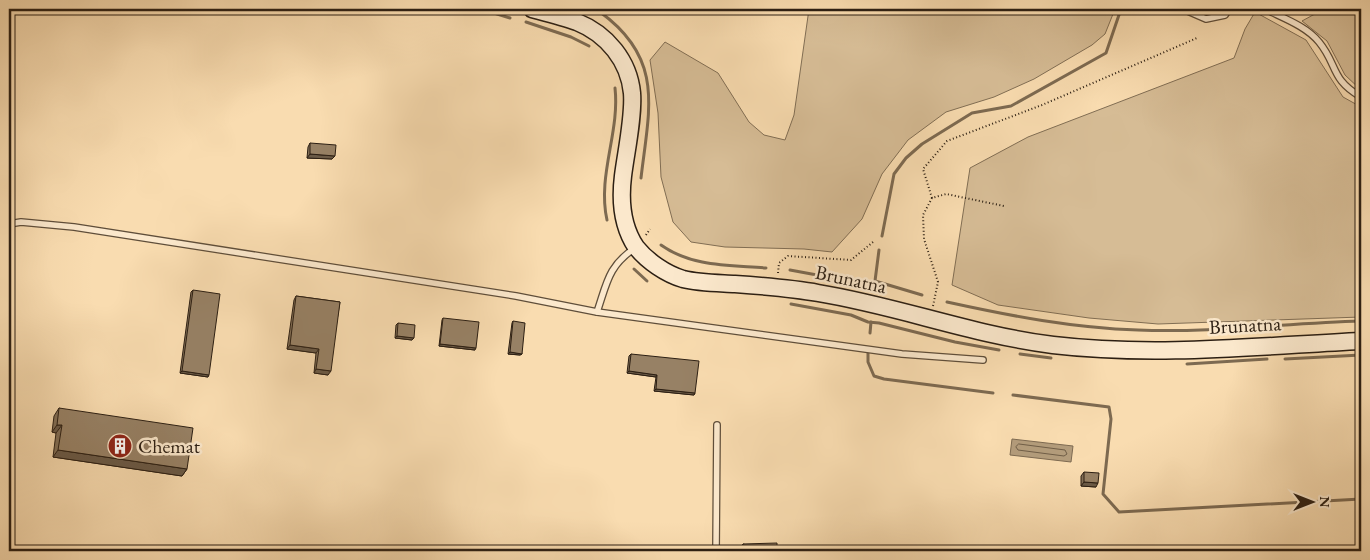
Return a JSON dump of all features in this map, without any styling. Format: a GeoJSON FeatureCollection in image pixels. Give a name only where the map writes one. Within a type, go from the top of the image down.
{"type":"FeatureCollection","features":[{"type":"Feature","properties":{"kind":"street","name":"Brunatna"},"geometry":{"type":"LineString","coordinates":[[532,9],[578,22],[594,31],[610,44],[622,59],[632,93],[622,188],[622,206],[625,223],[636,246],[658,267],[683,279],[777,287],[854,300],[1012,339],[1090,348],[1180,350],[1361,341]]}},
{"type":"Feature","properties":{"kind":"lane"},"geometry":{"type":"LineString","coordinates":[[1183,9],[1206,19],[1225,15],[1229,9]]}},
{"type":"Feature","properties":{"kind":"lane"},"geometry":{"type":"LineString","coordinates":[[1265,9],[1310,33],[1323,48],[1342,84],[1361,97]]}},
{"type":"Feature","properties":{"kind":"lane"},"geometry":{"type":"LineString","coordinates":[[9,224],[21,222],[94,230],[516,296],[597,312],[902,354],[983,360]]}},
{"type":"Feature","properties":{"kind":"lane"},"geometry":{"type":"LineString","coordinates":[[597,312],[609,276],[619,259],[636,246]]}},
{"type":"Feature","properties":{"kind":"lane"},"geometry":{"type":"LineString","coordinates":[[716,551],[718,425]]}},
{"type":"Feature","properties":{"kind":"path"},"geometry":{"type":"LineString","coordinates":[[930,320],[938,282],[924,239],[923,215],[932,198],[923,169],[947,141],[1042,106],[1197,38]]}},
{"type":"Feature","properties":{"kind":"path"},"geometry":{"type":"LineString","coordinates":[[932,198],[946,194],[1004,206]]}},
{"type":"Feature","properties":{"kind":"path"},"geometry":{"type":"LineString","coordinates":[[777,287],[779,263],[788,256],[851,260],[874,242]]}},
{"type":"Feature","properties":{"kind":"shaded area"},"geometry":{"type":"Polygon","coordinates":[[[809,9],[1115,9],[1105,34],[1092,45],[1034,79],[994,97],[946,112],[908,140],[882,174],[862,219],[832,252],[804,249],[725,247],[691,242],[673,222],[661,177],[658,113],[650,60],[665,42],[718,73],[749,122],[764,135],[785,140],[794,115],[809,9]]]}},
{"type":"Feature","properties":{"kind":"shaded area"},"geometry":{"type":"Polygon","coordinates":[[[1324,9],[1361,9],[1361,90],[1345,75],[1327,41],[1302,21],[1324,9]]]}},
{"type":"Feature","properties":{"kind":"shaded area"},"geometry":{"type":"Polygon","coordinates":[[[1255,12],[1306,40],[1343,97],[1361,107],[1361,317],[1158,324],[1089,318],[998,305],[952,285],[970,168],[1028,137],[1234,58],[1245,29],[1255,12]]]}},
{"type":"Feature","properties":{"kind":"water"},"geometry":{"type":"Polygon","coordinates":[[[1012,439],[1073,446],[1071,462],[1010,455],[1012,439]]]}},
{"type":"Feature","properties":{"kind":"building"},"geometry":{"type":"Polygon","coordinates":[[[310,143],[336,145],[335,156],[310,154],[310,143]]]}},
{"type":"Feature","properties":{"kind":"building"},"geometry":{"type":"Polygon","coordinates":[[[193,290],[220,294],[209,375],[182,371],[193,290]]]}},
{"type":"Feature","properties":{"kind":"building"},"geometry":{"type":"Polygon","coordinates":[[[296,296],[340,302],[331,371],[316,369],[319,349],[290,345],[296,296]]]}},
{"type":"Feature","properties":{"kind":"building"},"geometry":{"type":"Polygon","coordinates":[[[443,318],[479,322],[476,348],[440,344],[443,318]]]}},
{"type":"Feature","properties":{"kind":"building"},"geometry":{"type":"Polygon","coordinates":[[[513,321],[525,323],[522,354],[510,352],[513,321]]]}},
{"type":"Feature","properties":{"kind":"building"},"geometry":{"type":"Polygon","coordinates":[[[398,323],[415,325],[414,338],[397,336],[398,323]]]}},
{"type":"Feature","properties":{"kind":"building"},"geometry":{"type":"Polygon","coordinates":[[[631,354],[699,361],[695,393],[656,389],[657,375],[629,371],[631,354]]]}},
{"type":"Feature","properties":{"kind":"building","name":"Chemat"},"geometry":{"type":"Polygon","coordinates":[[[59,408],[193,428],[187,469],[58,450],[62,425],[57,425],[59,408]]]}},
{"type":"Feature","properties":{"kind":"building"},"geometry":{"type":"Polygon","coordinates":[[[1084,472],[1099,473],[1098,483],[1084,482],[1084,472]]]}},
{"type":"Feature","properties":{"kind":"building"},"geometry":{"type":"Polygon","coordinates":[[[777,543],[777,551],[743,551],[743,544],[777,543]]]}},
{"type":"Feature","properties":{"kind":"waterway"},"geometry":{"type":"LineString","coordinates":[[481,9],[510,18]]}},
{"type":"Feature","properties":{"kind":"waterway"},"geometry":{"type":"LineString","coordinates":[[882,236],[894,174],[906,158],[922,144],[972,113],[1011,106],[1106,53],[1121,9]]}},
{"type":"Feature","properties":{"kind":"waterway"},"geometry":{"type":"LineString","coordinates":[[600,12],[621,30],[635,48],[644,67],[648,87],[649,108],[641,178]]}},
{"type":"Feature","properties":{"kind":"waterway"},"geometry":{"type":"LineString","coordinates":[[526,22],[571,37],[589,46]]}},
{"type":"Feature","properties":{"kind":"waterway"},"geometry":{"type":"LineString","coordinates":[[607,220],[605,204],[606,170],[616,104],[615,88]]}},
{"type":"Feature","properties":{"kind":"waterway"},"geometry":{"type":"LineString","coordinates":[[661,245],[685,257],[711,264],[766,268]]}},
{"type":"Feature","properties":{"kind":"waterway"},"geometry":{"type":"LineString","coordinates":[[875,281],[879,250]]}},
{"type":"Feature","properties":{"kind":"waterway"},"geometry":{"type":"LineString","coordinates":[[634,269],[647,281]]}},
{"type":"Feature","properties":{"kind":"waterway"},"geometry":{"type":"LineString","coordinates":[[790,270],[871,285],[875,281],[922,295]]}},
{"type":"Feature","properties":{"kind":"waterway"},"geometry":{"type":"LineString","coordinates":[[947,302],[1042,320],[1114,329],[1166,331],[1361,321]]}},
{"type":"Feature","properties":{"kind":"waterway"},"geometry":{"type":"LineString","coordinates":[[791,304],[851,315],[868,322],[999,350]]}},
{"type":"Feature","properties":{"kind":"waterway"},"geometry":{"type":"LineString","coordinates":[[870,333],[871,322]]}},
{"type":"Feature","properties":{"kind":"waterway"},"geometry":{"type":"LineString","coordinates":[[868,353],[868,362],[874,376],[884,379],[993,393]]}},
{"type":"Feature","properties":{"kind":"waterway"},"geometry":{"type":"LineString","coordinates":[[1020,354],[1051,358]]}},
{"type":"Feature","properties":{"kind":"waterway"},"geometry":{"type":"LineString","coordinates":[[1285,359],[1361,355]]}},
{"type":"Feature","properties":{"kind":"waterway"},"geometry":{"type":"LineString","coordinates":[[1187,364],[1267,359]]}},
{"type":"Feature","properties":{"kind":"waterway"},"geometry":{"type":"LineString","coordinates":[[1013,395],[1109,407],[1111,419],[1103,494],[1119,512],[1361,499]]}},
{"type":"Feature","properties":{"kind":"place","name":"Chemat"},"geometry":{"type":"Point","coordinates":[120,446]}}]}
